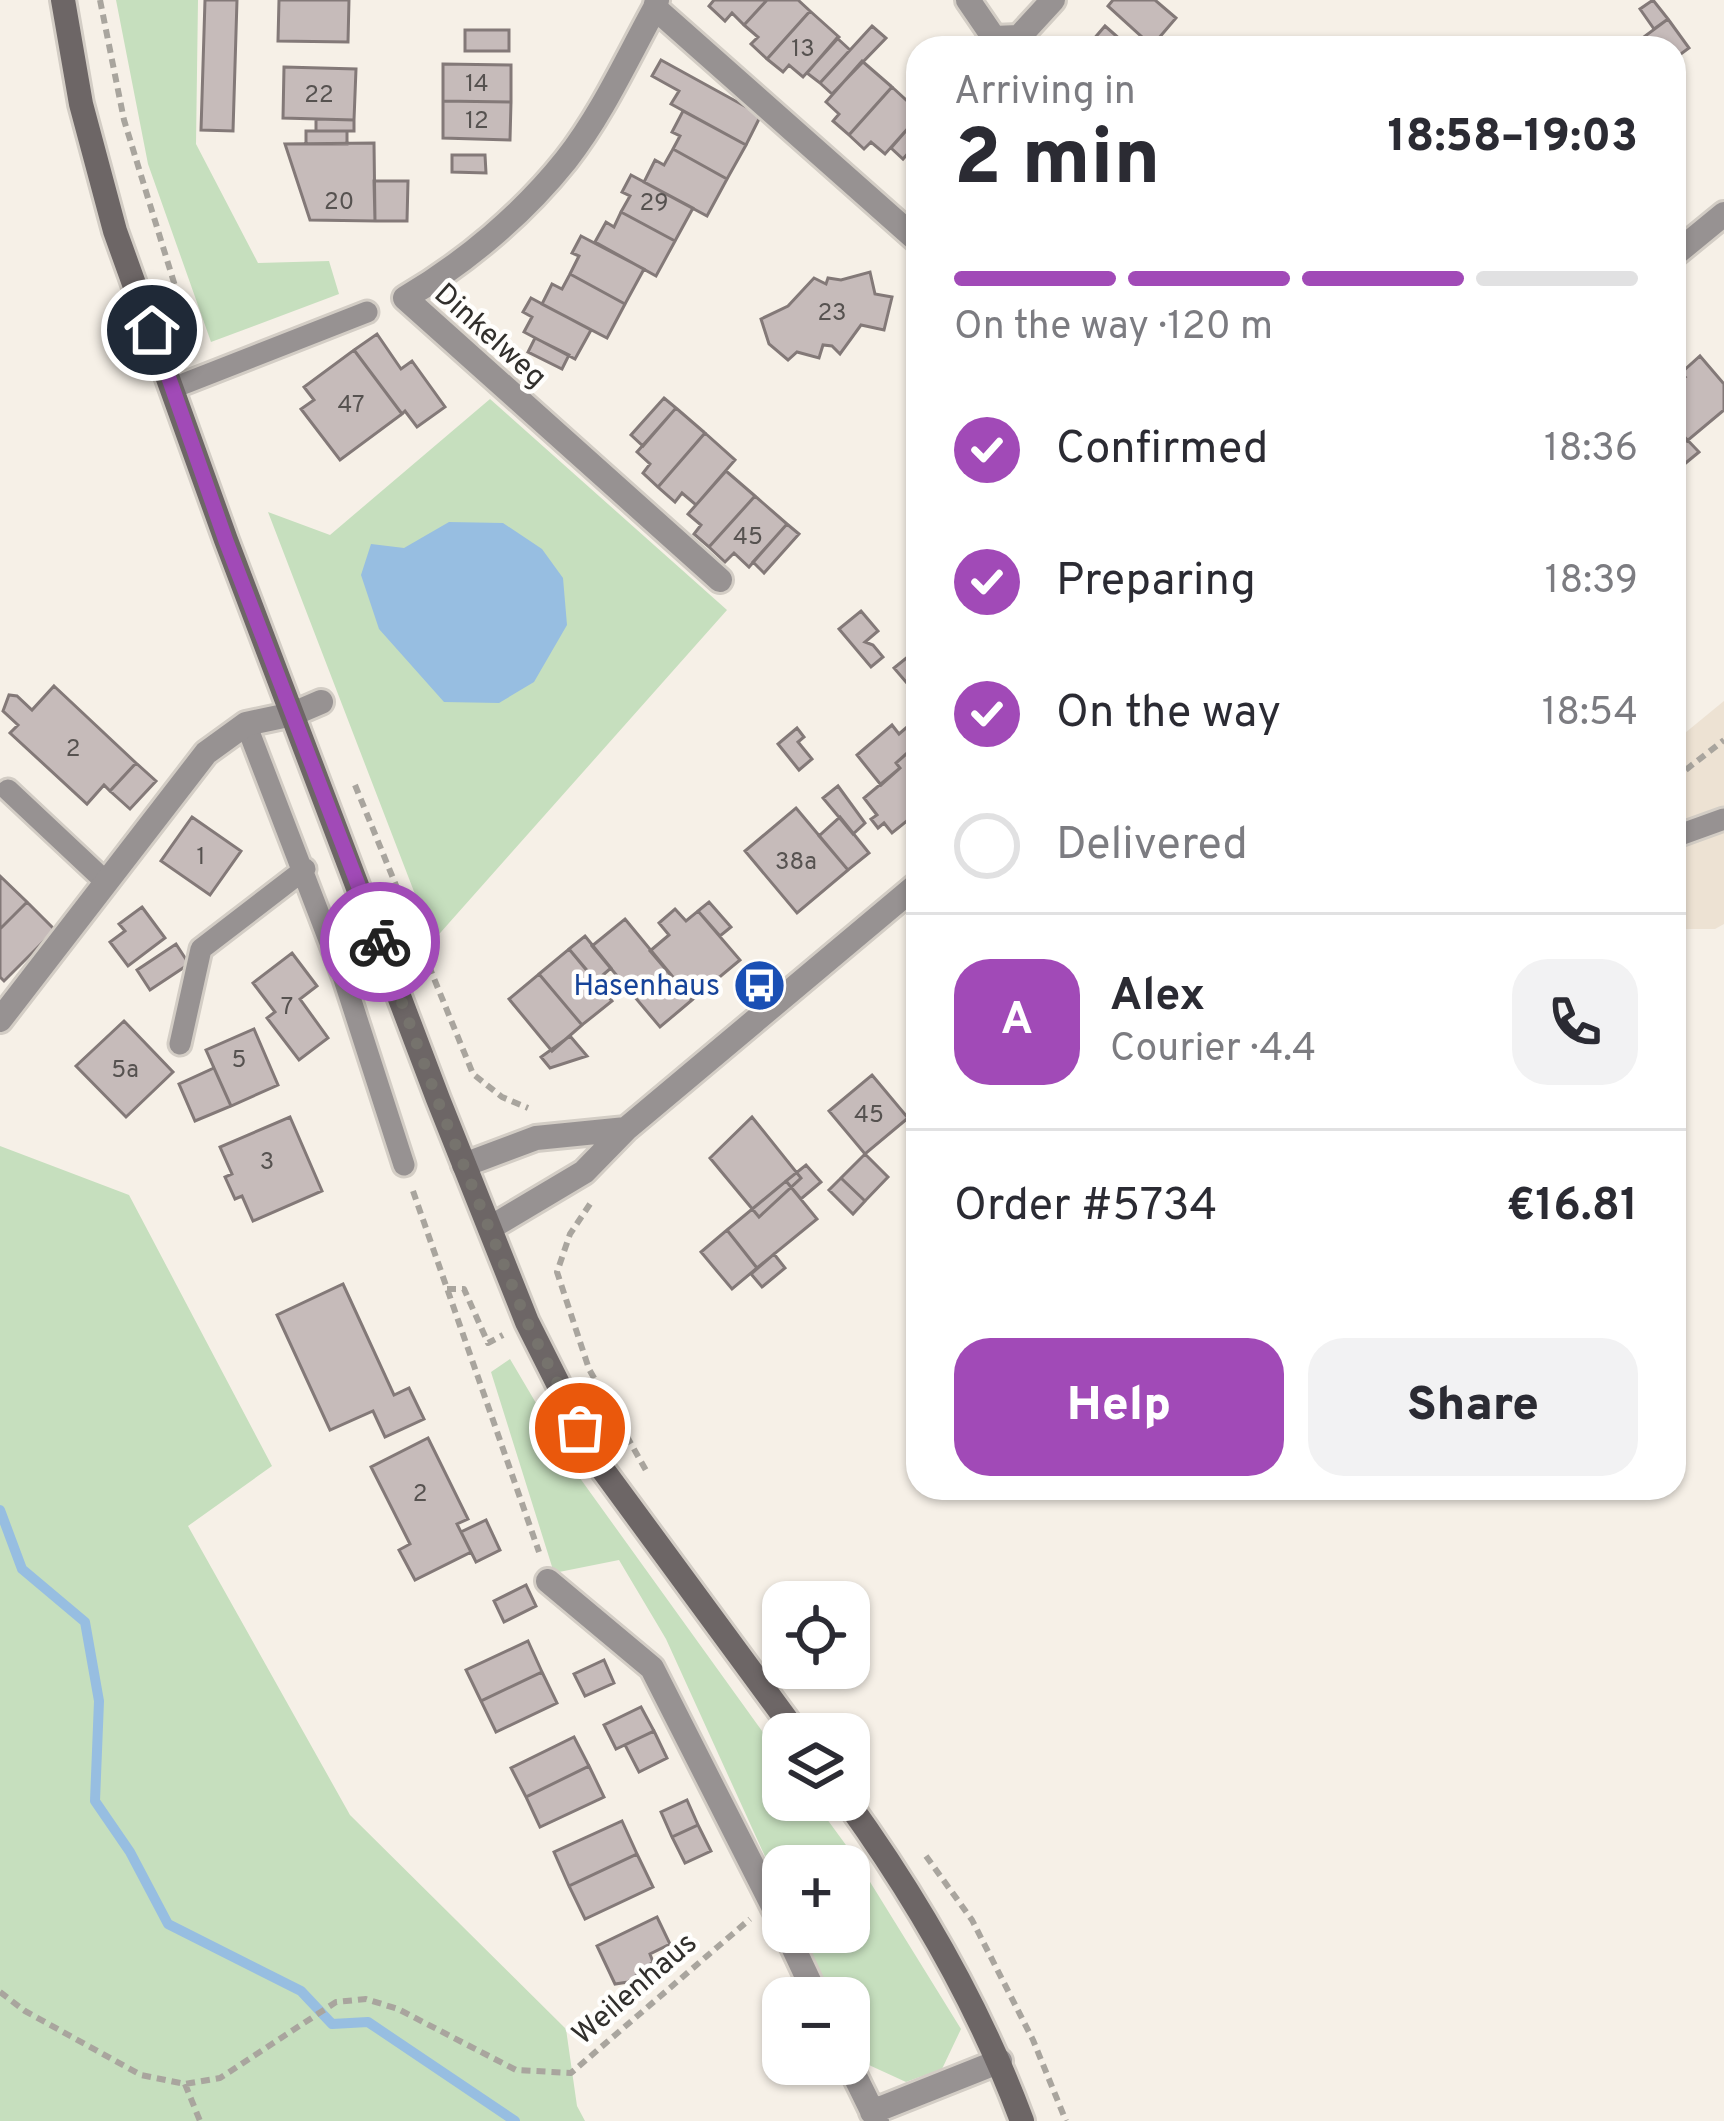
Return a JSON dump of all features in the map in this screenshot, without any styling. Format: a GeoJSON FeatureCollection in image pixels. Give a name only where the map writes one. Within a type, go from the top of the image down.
{"type":"FeatureCollection","features":[{"type":"Feature","properties":{"kind":"main road"},"geometry":{"type":"LineString","coordinates":[[63,0],[81,104],[116,231],[293,714],[527,1322],[598,1463],[782,1713]]}},
{"type":"Feature","properties":{"kind":"main road"},"geometry":{"type":"LineString","coordinates":[[861,1821],[898,1873],[952,1966],[1000,2061],[1022,2121]]}},
{"type":"Feature","properties":{"kind":"street"},"geometry":{"type":"LineString","coordinates":[[968,0],[993,36]]}},
{"type":"Feature","properties":{"kind":"street"},"geometry":{"type":"LineString","coordinates":[[1020,36],[1053,0]]}},
{"type":"Feature","properties":{"kind":"street","name":"Dinkelweg"},"geometry":{"type":"LineString","coordinates":[[720,580],[405,298],[490,238],[566,160],[606,99],[656,4],[906,230]]}},
{"type":"Feature","properties":{"kind":"street"},"geometry":{"type":"LineString","coordinates":[[1686,245],[1724,214]]}},
{"type":"Feature","properties":{"kind":"street"},"geometry":{"type":"LineString","coordinates":[[0,1020],[206,753],[246,724],[293,714],[321,701]]}},
{"type":"Feature","properties":{"kind":"street"},"geometry":{"type":"LineString","coordinates":[[490,1228],[584,1172],[626,1129],[906,894]]}},
{"type":"Feature","properties":{"kind":"street"},"geometry":{"type":"LineString","coordinates":[[464,1166],[536,1138],[626,1129]]}},
{"type":"Feature","properties":{"kind":"street"},"geometry":{"type":"LineString","coordinates":[[548,1581],[652,1668],[762,1884]]}},
{"type":"Feature","properties":{"kind":"street"},"geometry":{"type":"LineString","coordinates":[[860,2085],[875,2116],[1000,2061]]}},
{"type":"Feature","properties":{"kind":"lane"},"geometry":{"type":"LineString","coordinates":[[172,388],[367,312]]}},
{"type":"Feature","properties":{"kind":"lane"},"geometry":{"type":"LineString","coordinates":[[246,724],[304,868],[404,1165]]}},
{"type":"Feature","properties":{"kind":"lane"},"geometry":{"type":"LineString","coordinates":[[8,790],[106,882]]}},
{"type":"Feature","properties":{"kind":"lane"},"geometry":{"type":"LineString","coordinates":[[1686,833],[1724,819]]}},
{"type":"Feature","properties":{"kind":"lane"},"geometry":{"type":"LineString","coordinates":[[180,1044],[201,950],[304,868]]}},
{"type":"Feature","properties":{"kind":"path"},"geometry":{"type":"LineString","coordinates":[[1686,770],[1724,740]]}},
{"type":"Feature","properties":{"kind":"path"},"geometry":{"type":"LineString","coordinates":[[348,766],[473,1074],[502,1096],[532,1109],[536,1138]]}},
{"type":"Feature","properties":{"kind":"path"},"geometry":{"type":"LineString","coordinates":[[404,1165],[548,1581]]}},
{"type":"Feature","properties":{"kind":"path"},"geometry":{"type":"LineString","coordinates":[[584,1172],[599,1191],[570,1234],[557,1272],[590,1369],[649,1476]]}},
{"type":"Feature","properties":{"kind":"path","name":"Weilenhaus"},"geometry":{"type":"LineString","coordinates":[[185,2084],[220,2078],[337,2002],[366,1999],[398,2009],[516,2070],[572,2073],[762,1907]]}},
{"type":"Feature","properties":{"kind":"path"},"geometry":{"type":"LineString","coordinates":[[0,1992],[25,2012],[141,2075],[185,2084],[200,2121]]}},
{"type":"Feature","properties":{"kind":"shaded area"},"geometry":{"type":"Polygon","coordinates":[[[1724,701],[1724,924],[1715,929],[1686,929],[1686,732],[1724,701]]]}},
{"type":"Feature","properties":{"kind":"green space"},"geometry":{"type":"Polygon","coordinates":[[[116,0],[198,0],[196,144],[258,263],[329,261],[339,294],[211,342],[148,164],[116,0]]]}},
{"type":"Feature","properties":{"kind":"green space"},"geometry":{"type":"Polygon","coordinates":[[[490,399],[727,610],[433,941],[268,512],[330,535],[490,399]]]}},
{"type":"Feature","properties":{"kind":"green space"},"geometry":{"type":"Polygon","coordinates":[[[0,1146],[129,1195],[272,1466],[188,1526],[350,1815],[566,2029],[577,2106],[585,2121],[0,2121],[0,1146]]]}},
{"type":"Feature","properties":{"kind":"green space"},"geometry":{"type":"Polygon","coordinates":[[[510,1359],[582,1481],[762,1731],[762,1821],[828,1821],[846,1845],[762,1845],[762,1850],[666,1639],[619,1560],[554,1573],[491,1372],[510,1359]]]}},
{"type":"Feature","properties":{"kind":"green space"},"geometry":{"type":"Polygon","coordinates":[[[870,1882],[961,2029],[942,2069],[906,2082],[870,2066],[870,1977],[820,1977],[810,1953],[870,1953],[870,1882]]]}},
{"type":"Feature","properties":{"kind":"water"},"geometry":{"type":"Polygon","coordinates":[[[449,522],[503,523],[542,549],[563,578],[567,625],[534,682],[499,703],[444,702],[379,629],[361,575],[371,544],[404,548],[449,522]]]}},
{"type":"Feature","properties":{"kind":"building"},"geometry":{"type":"Polygon","coordinates":[[[205,0],[237,0],[233,131],[201,130],[205,0]]]}},
{"type":"Feature","properties":{"kind":"building"},"geometry":{"type":"Polygon","coordinates":[[[279,0],[349,0],[348,42],[278,41],[279,0]]]}},
{"type":"Feature","properties":{"kind":"building"},"geometry":{"type":"Polygon","coordinates":[[[714,0],[767,0],[744,25],[732,13],[725,21],[709,6],[714,0]]]}},
{"type":"Feature","properties":{"kind":"building"},"geometry":{"type":"Polygon","coordinates":[[[767,0],[798,0],[810,11],[767,59],[751,44],[758,37],[744,25],[767,0]]]}},
{"type":"Feature","properties":{"kind":"building"},"geometry":{"type":"Polygon","coordinates":[[[1113,0],[1155,0],[1176,18],[1161,36],[1141,36],[1108,6],[1113,0]]]}},
{"type":"Feature","properties":{"kind":"building"},"geometry":{"type":"Polygon","coordinates":[[[1653,0],[1668,19],[1654,29],[1640,9],[1653,0]]]}},
{"type":"Feature","properties":{"kind":"building"},"geometry":{"type":"Polygon","coordinates":[[[810,11],[839,37],[803,77],[789,65],[783,72],[767,59],[810,11]]]}},
{"type":"Feature","properties":{"kind":"building"},"geometry":{"type":"Polygon","coordinates":[[[1668,19],[1680,36],[1645,36],[1668,19]]]}},
{"type":"Feature","properties":{"kind":"building"},"geometry":{"type":"Polygon","coordinates":[[[872,26],[886,38],[832,94],[820,83],[872,26]]]}},
{"type":"Feature","properties":{"kind":"building"},"geometry":{"type":"Polygon","coordinates":[[[1105,26],[1116,36],[1096,36],[1105,26]]]}},
{"type":"Feature","properties":{"kind":"building"},"geometry":{"type":"Polygon","coordinates":[[[465,30],[509,30],[509,51],[465,51],[465,30]]]}},
{"type":"Feature","properties":{"kind":"building"},"geometry":{"type":"Polygon","coordinates":[[[837,38],[850,50],[820,83],[807,73],[837,38]]]}},
{"type":"Feature","properties":{"kind":"building"},"geometry":{"type":"Polygon","coordinates":[[[661,60],[761,115],[746,145],[671,104],[679,91],[652,76],[661,60]]]}},
{"type":"Feature","properties":{"kind":"building"},"geometry":{"type":"Polygon","coordinates":[[[862,61],[892,87],[849,135],[833,121],[839,114],[826,102],[862,61]]]}},
{"type":"Feature","properties":{"kind":"building"},"geometry":{"type":"Polygon","coordinates":[[[443,64],[511,65],[511,102],[443,101],[443,64]]]}},
{"type":"Feature","properties":{"kind":"building"},"geometry":{"type":"Polygon","coordinates":[[[284,67],[356,69],[354,120],[283,118],[284,67]]]}},
{"type":"Feature","properties":{"kind":"building"},"geometry":{"type":"Polygon","coordinates":[[[892,87],[906,100],[906,130],[885,154],[871,142],[864,149],[849,135],[892,87]]]}},
{"type":"Feature","properties":{"kind":"building"},"geometry":{"type":"Polygon","coordinates":[[[443,101],[511,102],[510,140],[443,138],[443,101]]]}},
{"type":"Feature","properties":{"kind":"building"},"geometry":{"type":"Polygon","coordinates":[[[683,111],[746,145],[727,179],[673,149],[680,136],[672,132],[683,111]]]}},
{"type":"Feature","properties":{"kind":"building"},"geometry":{"type":"Polygon","coordinates":[[[316,119],[354,120],[354,131],[316,131],[316,119]]]}},
{"type":"Feature","properties":{"kind":"building"},"geometry":{"type":"Polygon","coordinates":[[[306,131],[347,131],[347,144],[306,144],[306,131]]]}},
{"type":"Feature","properties":{"kind":"building"},"geometry":{"type":"Polygon","coordinates":[[[906,131],[906,156],[903,159],[891,148],[906,131]]]}},
{"type":"Feature","properties":{"kind":"building"},"geometry":{"type":"Polygon","coordinates":[[[374,143],[375,221],[310,220],[285,144],[374,143]]]}},
{"type":"Feature","properties":{"kind":"building"},"geometry":{"type":"Polygon","coordinates":[[[673,149],[727,179],[707,216],[644,182],[655,160],[664,165],[673,149]]]}},
{"type":"Feature","properties":{"kind":"building"},"geometry":{"type":"Polygon","coordinates":[[[452,155],[485,155],[486,173],[452,172],[452,155]]]}},
{"type":"Feature","properties":{"kind":"building"},"geometry":{"type":"Polygon","coordinates":[[[631,175],[693,208],[675,241],[621,212],[630,196],[622,192],[631,175]]]}},
{"type":"Feature","properties":{"kind":"building"},"geometry":{"type":"Polygon","coordinates":[[[374,181],[408,181],[407,221],[375,221],[374,181]]]}},
{"type":"Feature","properties":{"kind":"building"},"geometry":{"type":"Polygon","coordinates":[[[621,212],[675,241],[656,276],[595,242],[606,222],[614,227],[621,212]]]}},
{"type":"Feature","properties":{"kind":"building"},"geometry":{"type":"Polygon","coordinates":[[[581,236],[644,269],[625,304],[570,274],[579,256],[572,253],[581,236]]]}},
{"type":"Feature","properties":{"kind":"building"},"geometry":{"type":"Polygon","coordinates":[[[870,272],[875,294],[892,297],[884,330],[861,325],[840,354],[823,345],[819,358],[797,352],[788,360],[769,344],[761,319],[788,306],[814,278],[826,284],[828,278],[841,280],[870,272]]]}},
{"type":"Feature","properties":{"kind":"building"},"geometry":{"type":"Polygon","coordinates":[[[570,274],[625,304],[607,338],[542,304],[552,284],[562,289],[570,274]]]}},
{"type":"Feature","properties":{"kind":"building"},"geometry":{"type":"Polygon","coordinates":[[[531,298],[591,330],[575,359],[524,332],[532,317],[523,312],[531,298]]]}},
{"type":"Feature","properties":{"kind":"building"},"geometry":{"type":"Polygon","coordinates":[[[377,334],[401,369],[412,361],[445,407],[417,427],[354,350],[377,334]]]}},
{"type":"Feature","properties":{"kind":"building"},"geometry":{"type":"Polygon","coordinates":[[[535,338],[569,355],[562,369],[528,352],[535,338]]]}},
{"type":"Feature","properties":{"kind":"building"},"geometry":{"type":"Polygon","coordinates":[[[354,350],[402,414],[340,460],[301,409],[314,400],[304,387],[354,350]]]}},
{"type":"Feature","properties":{"kind":"building"},"geometry":{"type":"Polygon","coordinates":[[[1700,356],[1724,384],[1724,410],[1687,441],[1686,440],[1686,369],[1700,356]]]}},
{"type":"Feature","properties":{"kind":"building"},"geometry":{"type":"Polygon","coordinates":[[[664,398],[676,408],[643,446],[631,435],[664,398]]]}},
{"type":"Feature","properties":{"kind":"building"},"geometry":{"type":"Polygon","coordinates":[[[676,408],[705,433],[658,487],[643,473],[650,464],[637,452],[676,408]]]}},
{"type":"Feature","properties":{"kind":"building"},"geometry":{"type":"Polygon","coordinates":[[[705,433],[735,460],[696,505],[682,493],[675,502],[658,487],[705,433]]]}},
{"type":"Feature","properties":{"kind":"building"},"geometry":{"type":"Polygon","coordinates":[[[1686,438],[1699,452],[1686,463],[1686,438]]]}},
{"type":"Feature","properties":{"kind":"building"},"geometry":{"type":"Polygon","coordinates":[[[726,471],[755,496],[709,547],[694,534],[701,525],[688,514],[726,471]]]}},
{"type":"Feature","properties":{"kind":"building"},"geometry":{"type":"Polygon","coordinates":[[[755,496],[787,524],[749,567],[734,553],[725,562],[709,547],[755,496]]]}},
{"type":"Feature","properties":{"kind":"building"},"geometry":{"type":"Polygon","coordinates":[[[787,524],[799,534],[764,573],[753,562],[787,524]]]}},
{"type":"Feature","properties":{"kind":"building"},"geometry":{"type":"Polygon","coordinates":[[[861,611],[878,631],[865,642],[883,657],[871,667],[839,629],[861,611]]]}},
{"type":"Feature","properties":{"kind":"building"},"geometry":{"type":"Polygon","coordinates":[[[906,658],[906,682],[894,668],[906,658]]]}},
{"type":"Feature","properties":{"kind":"building"},"geometry":{"type":"Polygon","coordinates":[[[54,686],[136,763],[110,791],[104,785],[87,804],[10,733],[18,725],[3,711],[9,695],[32,710],[54,686]]]}},
{"type":"Feature","properties":{"kind":"building"},"geometry":{"type":"Polygon","coordinates":[[[892,725],[899,734],[906,728],[906,754],[896,763],[900,768],[881,785],[857,755],[892,725]]]}},
{"type":"Feature","properties":{"kind":"building"},"geometry":{"type":"Polygon","coordinates":[[[797,728],[804,737],[798,742],[812,759],[799,770],[778,744],[797,728]]]}},
{"type":"Feature","properties":{"kind":"building"},"geometry":{"type":"Polygon","coordinates":[[[906,754],[906,822],[892,833],[884,823],[878,828],[871,819],[877,815],[864,798],[900,768],[896,763],[906,754]]]}},
{"type":"Feature","properties":{"kind":"building"},"geometry":{"type":"Polygon","coordinates":[[[136,763],[156,781],[130,809],[110,791],[136,763]]]}},
{"type":"Feature","properties":{"kind":"building"},"geometry":{"type":"Polygon","coordinates":[[[838,786],[865,823],[853,834],[823,798],[838,786]]]}},
{"type":"Feature","properties":{"kind":"building"},"geometry":{"type":"Polygon","coordinates":[[[796,808],[848,870],[797,913],[745,851],[796,808]]]}},
{"type":"Feature","properties":{"kind":"building"},"geometry":{"type":"Polygon","coordinates":[[[192,817],[241,851],[210,895],[161,861],[192,817]]]}},
{"type":"Feature","properties":{"kind":"building"},"geometry":{"type":"Polygon","coordinates":[[[840,817],[869,853],[848,870],[819,836],[840,817]]]}},
{"type":"Feature","properties":{"kind":"building"},"geometry":{"type":"Polygon","coordinates":[[[0,876],[27,902],[0,929],[0,876]]]}},
{"type":"Feature","properties":{"kind":"building"},"geometry":{"type":"Polygon","coordinates":[[[27,902],[55,930],[4,981],[0,977],[0,929],[27,902]]]}},
{"type":"Feature","properties":{"kind":"building"},"geometry":{"type":"Polygon","coordinates":[[[709,902],[731,927],[720,936],[698,911],[709,902]]]}},
{"type":"Feature","properties":{"kind":"building"},"geometry":{"type":"Polygon","coordinates":[[[142,907],[165,938],[128,966],[110,942],[125,931],[119,924],[142,907]]]}},
{"type":"Feature","properties":{"kind":"building"},"geometry":{"type":"Polygon","coordinates":[[[675,909],[686,921],[698,911],[740,960],[692,1000],[650,951],[669,935],[659,923],[675,909]]]}},
{"type":"Feature","properties":{"kind":"building"},"geometry":{"type":"Polygon","coordinates":[[[625,919],[692,1000],[660,1027],[592,946],[625,919]]]}},
{"type":"Feature","properties":{"kind":"building"},"geometry":{"type":"Polygon","coordinates":[[[585,936],[611,968],[596,981],[569,949],[585,936]]]}},
{"type":"Feature","properties":{"kind":"building"},"geometry":{"type":"Polygon","coordinates":[[[176,944],[189,964],[150,990],[137,970],[176,944]]]}},
{"type":"Feature","properties":{"kind":"building"},"geometry":{"type":"Polygon","coordinates":[[[569,949],[612,1001],[582,1025],[539,974],[569,949]]]}},
{"type":"Feature","properties":{"kind":"building"},"geometry":{"type":"Polygon","coordinates":[[[292,953],[317,986],[300,999],[328,1038],[299,1060],[267,1018],[275,1012],[253,983],[292,953]]]}},
{"type":"Feature","properties":{"kind":"building"},"geometry":{"type":"Polygon","coordinates":[[[539,974],[582,1025],[552,1051],[509,999],[539,974]]]}},
{"type":"Feature","properties":{"kind":"building"},"geometry":{"type":"Polygon","coordinates":[[[124,1021],[173,1072],[126,1117],[76,1066],[124,1021]]]}},
{"type":"Feature","properties":{"kind":"building"},"geometry":{"type":"Polygon","coordinates":[[[254,1029],[278,1085],[231,1106],[206,1050],[254,1029]]]}},
{"type":"Feature","properties":{"kind":"building"},"geometry":{"type":"Polygon","coordinates":[[[570,1036],[587,1056],[550,1068],[541,1057],[570,1036]]]}},
{"type":"Feature","properties":{"kind":"building"},"geometry":{"type":"Polygon","coordinates":[[[214,1068],[231,1106],[195,1121],[179,1084],[214,1068]]]}},
{"type":"Feature","properties":{"kind":"building"},"geometry":{"type":"Polygon","coordinates":[[[872,1075],[906,1120],[865,1154],[829,1111],[872,1075]]]}},
{"type":"Feature","properties":{"kind":"building"},"geometry":{"type":"Polygon","coordinates":[[[290,1117],[322,1191],[253,1221],[242,1196],[235,1199],[225,1177],[232,1174],[220,1147],[290,1117]]]}},
{"type":"Feature","properties":{"kind":"building"},"geometry":{"type":"Polygon","coordinates":[[[752,1117],[801,1178],[759,1217],[710,1158],[752,1117]]]}},
{"type":"Feature","properties":{"kind":"building"},"geometry":{"type":"Polygon","coordinates":[[[865,1154],[888,1177],[865,1201],[841,1178],[865,1154]]]}},
{"type":"Feature","properties":{"kind":"building"},"geometry":{"type":"Polygon","coordinates":[[[806,1165],[821,1182],[801,1199],[786,1181],[806,1165]]]}},
{"type":"Feature","properties":{"kind":"building"},"geometry":{"type":"Polygon","coordinates":[[[841,1178],[865,1201],[853,1214],[829,1190],[841,1178]]]}},
{"type":"Feature","properties":{"kind":"building"},"geometry":{"type":"Polygon","coordinates":[[[786,1181],[817,1219],[757,1268],[727,1230],[786,1181]]]}},
{"type":"Feature","properties":{"kind":"building"},"geometry":{"type":"Polygon","coordinates":[[[727,1230],[757,1268],[732,1289],[701,1252],[727,1230]]]}},
{"type":"Feature","properties":{"kind":"building"},"geometry":{"type":"Polygon","coordinates":[[[774,1254],[785,1268],[762,1287],[751,1274],[774,1254]]]}},
{"type":"Feature","properties":{"kind":"building"},"geometry":{"type":"Polygon","coordinates":[[[343,1284],[394,1395],[409,1388],[424,1419],[385,1437],[373,1411],[330,1430],[277,1315],[343,1284]]]}},
{"type":"Feature","properties":{"kind":"building"},"geometry":{"type":"Polygon","coordinates":[[[428,1438],[468,1519],[457,1524],[471,1552],[415,1580],[399,1550],[410,1544],[371,1467],[428,1438]]]}},
{"type":"Feature","properties":{"kind":"building"},"geometry":{"type":"Polygon","coordinates":[[[486,1520],[500,1550],[476,1562],[461,1532],[486,1520]]]}},
{"type":"Feature","properties":{"kind":"building"},"geometry":{"type":"Polygon","coordinates":[[[526,1585],[536,1606],[504,1622],[494,1601],[526,1585]]]}},
{"type":"Feature","properties":{"kind":"building"},"geometry":{"type":"Polygon","coordinates":[[[528,1641],[542,1672],[481,1701],[466,1670],[528,1641]]]}},
{"type":"Feature","properties":{"kind":"building"},"geometry":{"type":"Polygon","coordinates":[[[604,1660],[614,1683],[585,1696],[574,1674],[604,1660]]]}},
{"type":"Feature","properties":{"kind":"building"},"geometry":{"type":"Polygon","coordinates":[[[542,1672],[557,1703],[496,1732],[481,1701],[542,1672]]]}},
{"type":"Feature","properties":{"kind":"building"},"geometry":{"type":"Polygon","coordinates":[[[641,1707],[654,1731],[616,1749],[604,1725],[641,1707]]]}},
{"type":"Feature","properties":{"kind":"building"},"geometry":{"type":"Polygon","coordinates":[[[654,1731],[667,1758],[639,1772],[625,1745],[654,1731]]]}},
{"type":"Feature","properties":{"kind":"building"},"geometry":{"type":"Polygon","coordinates":[[[574,1737],[589,1766],[526,1797],[511,1768],[574,1737]]]}},
{"type":"Feature","properties":{"kind":"building"},"geometry":{"type":"Polygon","coordinates":[[[589,1766],[604,1797],[540,1827],[526,1797],[589,1766]]]}},
{"type":"Feature","properties":{"kind":"building"},"geometry":{"type":"Polygon","coordinates":[[[687,1800],[698,1825],[672,1837],[661,1812],[687,1800]]]}},
{"type":"Feature","properties":{"kind":"building"},"geometry":{"type":"Polygon","coordinates":[[[622,1821],[637,1854],[569,1886],[554,1852],[622,1821]]]}},
{"type":"Feature","properties":{"kind":"building"},"geometry":{"type":"Polygon","coordinates":[[[698,1825],[711,1851],[685,1863],[672,1837],[698,1825]]]}},
{"type":"Feature","properties":{"kind":"building"},"geometry":{"type":"Polygon","coordinates":[[[637,1854],[653,1887],[585,1919],[569,1886],[637,1854]]]}},
{"type":"Feature","properties":{"kind":"building"},"geometry":{"type":"Polygon","coordinates":[[[657,1917],[670,1944],[650,1954],[653,1962],[628,1982],[615,1984],[597,1946],[657,1917]]]}},
{"type":"Feature","properties":{"kind":"waterway"},"geometry":{"type":"LineString","coordinates":[[0,1510],[22,1569],[85,1622],[99,1701],[95,1801],[130,1852],[168,1924],[301,1991],[332,2024],[368,2022],[515,2121]]}},
{"type":"Feature","properties":{"kind":"way so far"},"geometry":{"type":"LineString","coordinates":[[380,942],[527,1322],[580,1428]]}},
{"type":"Feature","properties":{"kind":"place","name":"Hasenhaus"},"geometry":{"type":"Point","coordinates":[759,985]}},
{"type":"Feature","properties":{"kind":"route"},"geometry":{"type":"LineString","coordinates":[[152,330],[226,541],[380,942]]}}]}
